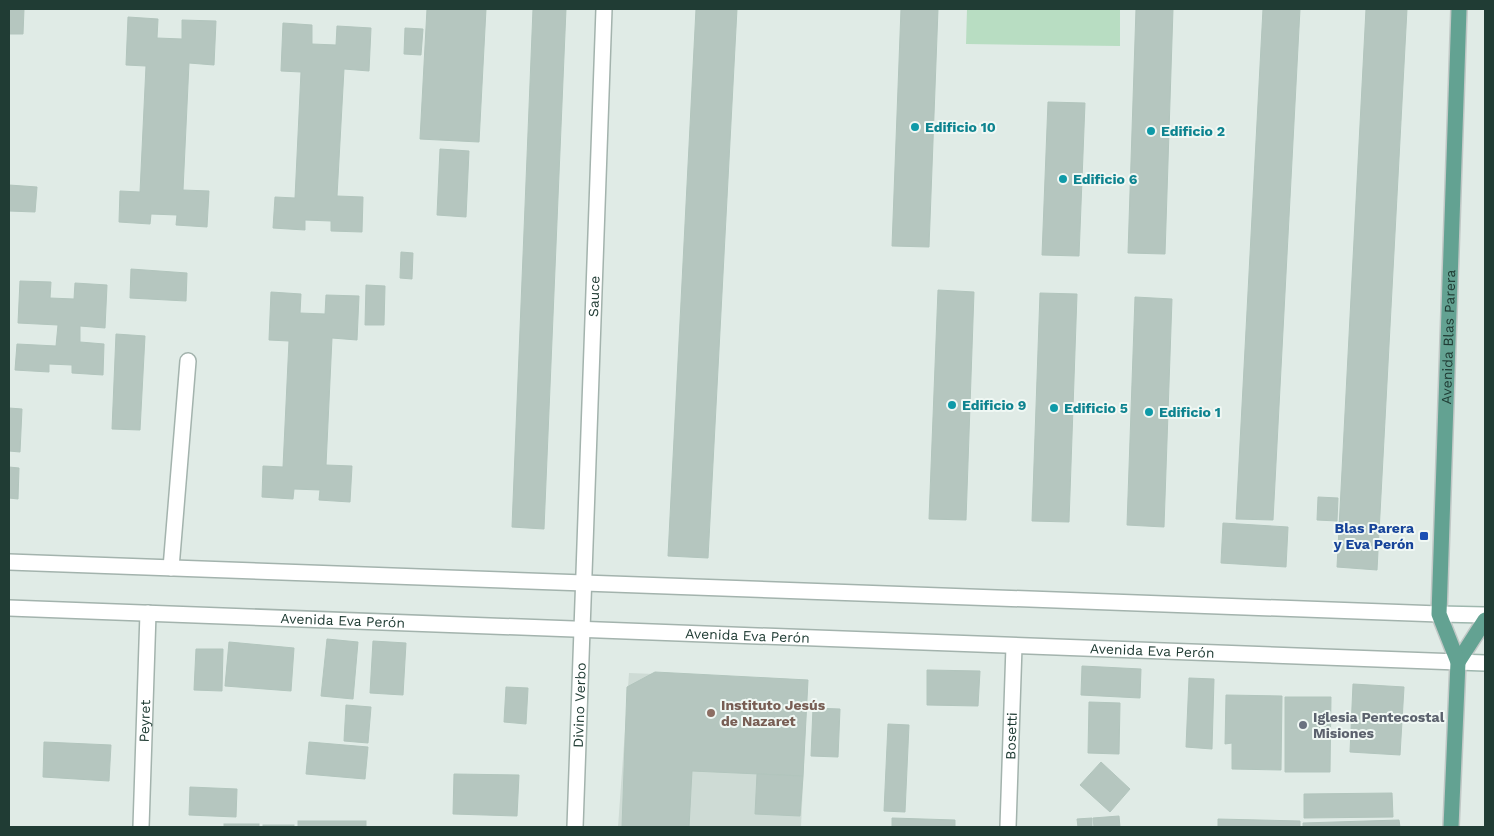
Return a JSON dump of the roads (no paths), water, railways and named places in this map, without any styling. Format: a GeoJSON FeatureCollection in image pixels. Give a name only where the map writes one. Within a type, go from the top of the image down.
{"type":"FeatureCollection","features":[{"type":"Feature","properties":{"kind":"main road","name":"Avenida Blas Parera"},"geometry":{"type":"LineString","coordinates":[[1451,827],[1458,662],[1439,614],[1459,9]]}},
{"type":"Feature","properties":{"kind":"main road"},"geometry":{"type":"LineString","coordinates":[[1458,662],[1485,620]]}},
{"type":"Feature","properties":{"kind":"street","name":"Sauce"},"geometry":{"type":"LineString","coordinates":[[583,583],[604,9]]}},
{"type":"Feature","properties":{"kind":"street"},"geometry":{"type":"LineString","coordinates":[[171,568],[188,361]]}},
{"type":"Feature","properties":{"kind":"street"},"geometry":{"type":"LineString","coordinates":[[9,562],[1485,615]]}},
{"type":"Feature","properties":{"kind":"street","name":"Divino Verbo"},"geometry":{"type":"LineString","coordinates":[[575,827],[583,583]]}},
{"type":"Feature","properties":{"kind":"street","name":"Avenida Eva Perón"},"geometry":{"type":"LineString","coordinates":[[9,608],[1485,663]]}},
{"type":"Feature","properties":{"kind":"street","name":"Peyret"},"geometry":{"type":"LineString","coordinates":[[141,827],[148,613]]}},
{"type":"Feature","properties":{"kind":"street","name":"Bosetti"},"geometry":{"type":"LineString","coordinates":[[1008,827],[1014,646]]}},
{"type":"Feature","properties":{"kind":"place","name":"Edificio 10"},"geometry":{"type":"Point","coordinates":[915,127]}},
{"type":"Feature","properties":{"kind":"place","name":"Edificio 2"},"geometry":{"type":"Point","coordinates":[1151,131]}},
{"type":"Feature","properties":{"kind":"place","name":"Edificio 6"},"geometry":{"type":"Point","coordinates":[1063,179]}},
{"type":"Feature","properties":{"kind":"place","name":"Edificio 9"},"geometry":{"type":"Point","coordinates":[952,405]}},
{"type":"Feature","properties":{"kind":"place","name":"Edificio 5"},"geometry":{"type":"Point","coordinates":[1054,408]}},
{"type":"Feature","properties":{"kind":"place","name":"Edificio 1"},"geometry":{"type":"Point","coordinates":[1149,412]}},
{"type":"Feature","properties":{"kind":"place","name":"Blas Parera y Eva Perón"},"geometry":{"type":"Point","coordinates":[1424,536]}},
{"type":"Feature","properties":{"kind":"place","name":"Instituto Jesús de Nazaret"},"geometry":{"type":"Point","coordinates":[711,713]}},
{"type":"Feature","properties":{"kind":"place","name":"Iglesia Pentecostal Misiones"},"geometry":{"type":"Point","coordinates":[1303,725]}}]}
